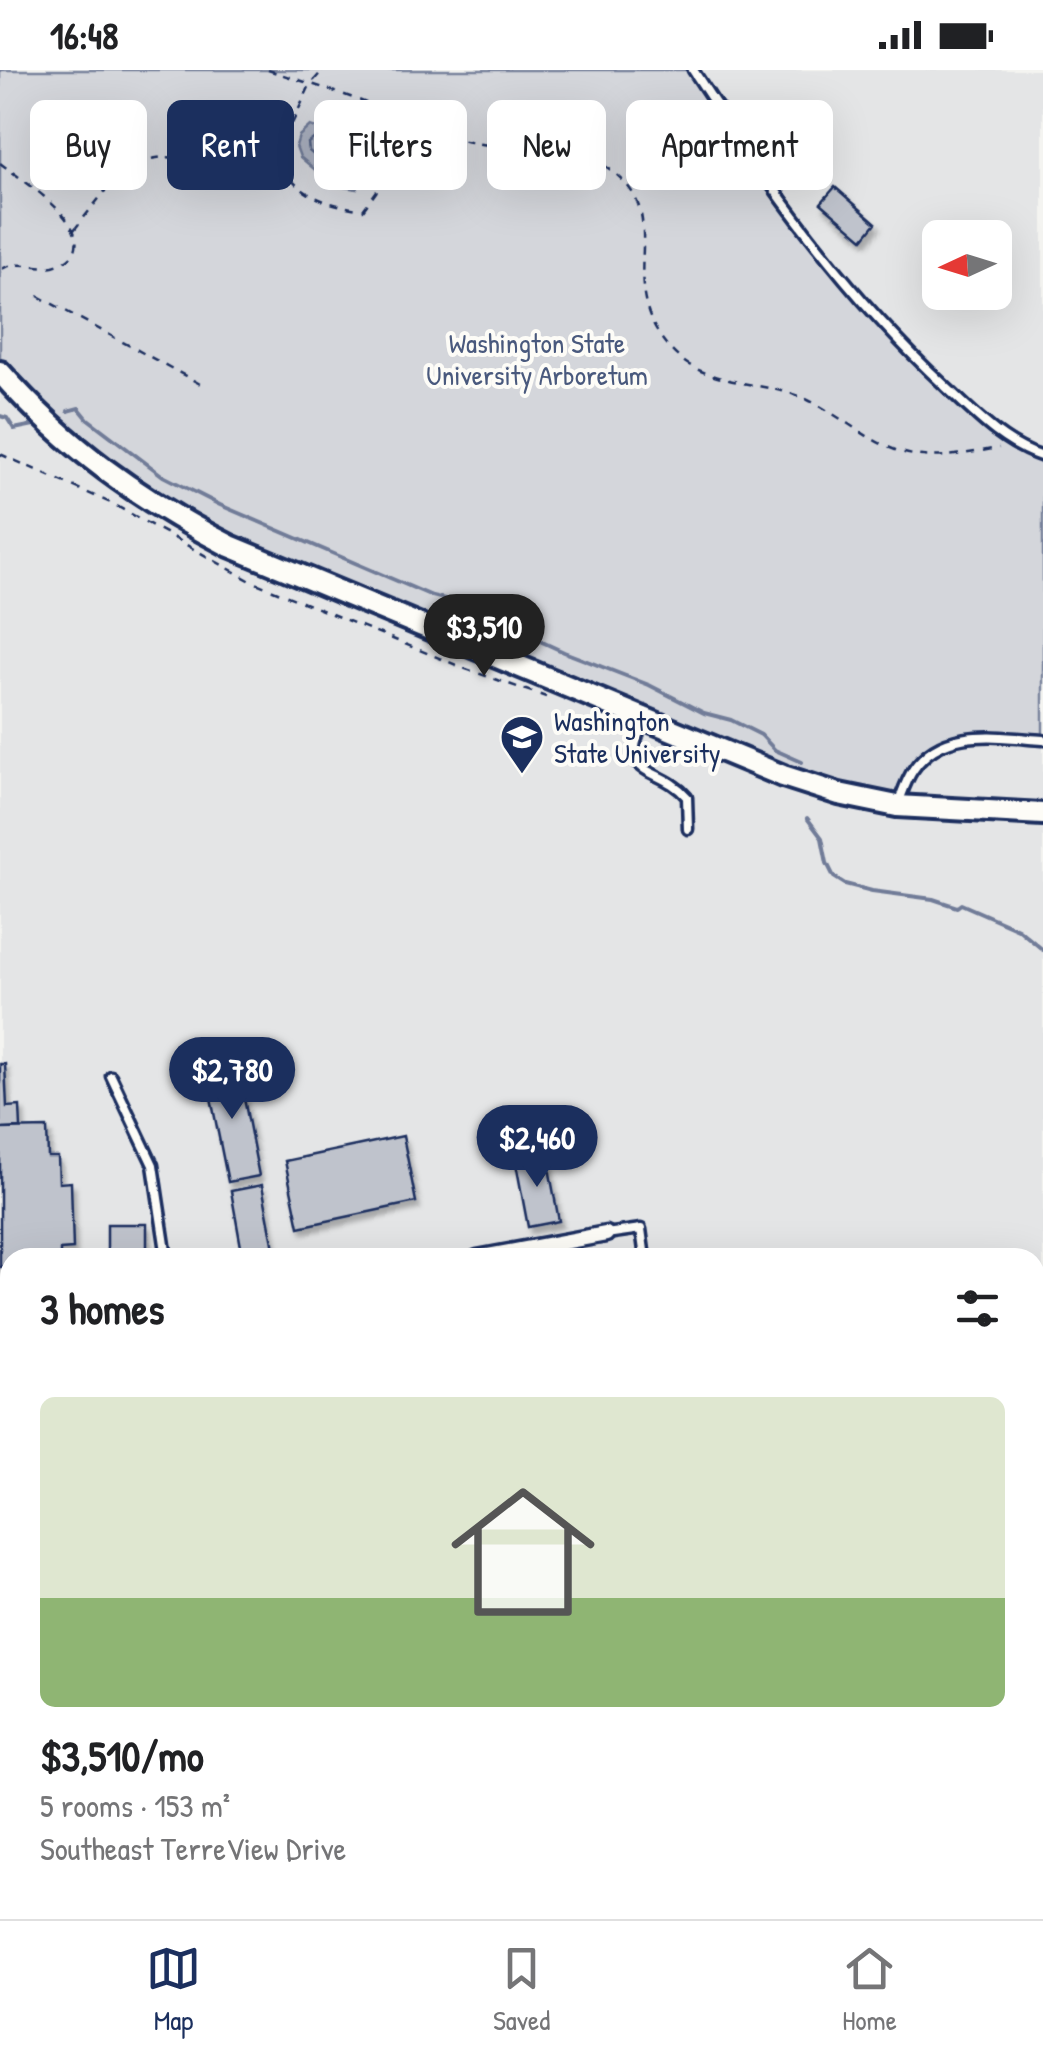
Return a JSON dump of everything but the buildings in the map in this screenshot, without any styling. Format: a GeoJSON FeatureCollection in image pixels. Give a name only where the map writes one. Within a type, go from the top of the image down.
{"type":"FeatureCollection","features":[{"type":"Feature","properties":{"kind":"main road"},"geometry":{"type":"LineString","coordinates":[[0,372],[34,410],[120,483],[230,546],[783,776],[869,802],[1043,814]]}},
{"type":"Feature","properties":{"kind":"street"},"geometry":{"type":"LineString","coordinates":[[531,1248],[606,1234]]}},
{"type":"Feature","properties":{"kind":"lane"},"geometry":{"type":"LineString","coordinates":[[693,70],[774,190],[857,296],[987,425],[1015,446],[1043,457]]}},
{"type":"Feature","properties":{"kind":"lane"},"geometry":{"type":"LineString","coordinates":[[645,719],[633,752],[637,764],[687,796],[688,829]]}},
{"type":"Feature","properties":{"kind":"lane"},"geometry":{"type":"LineString","coordinates":[[897,806],[913,769],[932,751],[954,739],[1043,740]]}},
{"type":"Feature","properties":{"kind":"lane"},"geometry":{"type":"LineString","coordinates":[[111,1076],[153,1165],[165,1248]]}},
{"type":"Feature","properties":{"kind":"lane"},"geometry":{"type":"LineString","coordinates":[[606,1234],[641,1230],[644,1248]]}},
{"type":"Feature","properties":{"kind":"path"},"geometry":{"type":"LineString","coordinates":[[268,70],[351,100]]}},
{"type":"Feature","properties":{"kind":"path"},"geometry":{"type":"LineString","coordinates":[[294,119],[310,85],[322,70]]}},
{"type":"Feature","properties":{"kind":"path"},"geometry":{"type":"LineString","coordinates":[[467,142],[568,150],[600,163],[623,179],[636,195],[642,214],[642,282],[649,316],[672,351],[691,366],[809,401],[876,442],[901,452],[944,457],[1015,446]]}},
{"type":"Feature","properties":{"kind":"path"},"geometry":{"type":"LineString","coordinates":[[74,230],[105,191],[114,171],[136,162],[167,157]]}},
{"type":"Feature","properties":{"kind":"path"},"geometry":{"type":"LineString","coordinates":[[0,163],[69,220],[77,241],[75,252],[53,266],[10,264],[0,270]]}},
{"type":"Feature","properties":{"kind":"path"},"geometry":{"type":"LineString","coordinates":[[294,185],[314,198],[362,210],[377,190]]}},
{"type":"Feature","properties":{"kind":"path"},"geometry":{"type":"LineString","coordinates":[[38,296],[202,385]]}},
{"type":"Feature","properties":{"kind":"shaded area","name":"Washington State University"},"geometry":{"type":"Polygon","coordinates":[[[0,70],[1043,70],[1043,1248],[0,1248],[0,70]]]}},
{"type":"Feature","properties":{"kind":"green space","name":"Washington State University Arboretum"},"geometry":{"type":"Polygon","coordinates":[[[0,70],[693,70],[713,100],[626,100],[626,190],[777,190],[857,296],[987,425],[1043,457],[1043,740],[953,739],[913,769],[897,806],[869,801],[172,516],[0,372],[0,70]]]}},
{"type":"Feature","properties":{"kind":"water"},"geometry":{"type":"Polygon","coordinates":[[[310,126],[314,127],[314,169],[300,157],[296,146],[299,136],[310,126]]]}},
{"type":"Feature","properties":{"kind":"waterway"},"geometry":{"type":"LineString","coordinates":[[68,411],[79,408],[163,476],[220,505],[649,685],[704,713],[731,720],[761,735],[775,750],[802,762]]}},
{"type":"Feature","properties":{"kind":"waterway"},"geometry":{"type":"LineString","coordinates":[[0,416],[7,418],[14,429],[34,425]]}},
{"type":"Feature","properties":{"kind":"waterway"},"geometry":{"type":"LineString","coordinates":[[807,818],[822,838],[834,877],[845,884],[933,899],[957,907],[961,904],[1018,929],[1043,950]]}},
{"type":"Feature","properties":{"kind":"place","name":"Washington State University"},"geometry":{"type":"Point","coordinates":[522,775]}}]}
